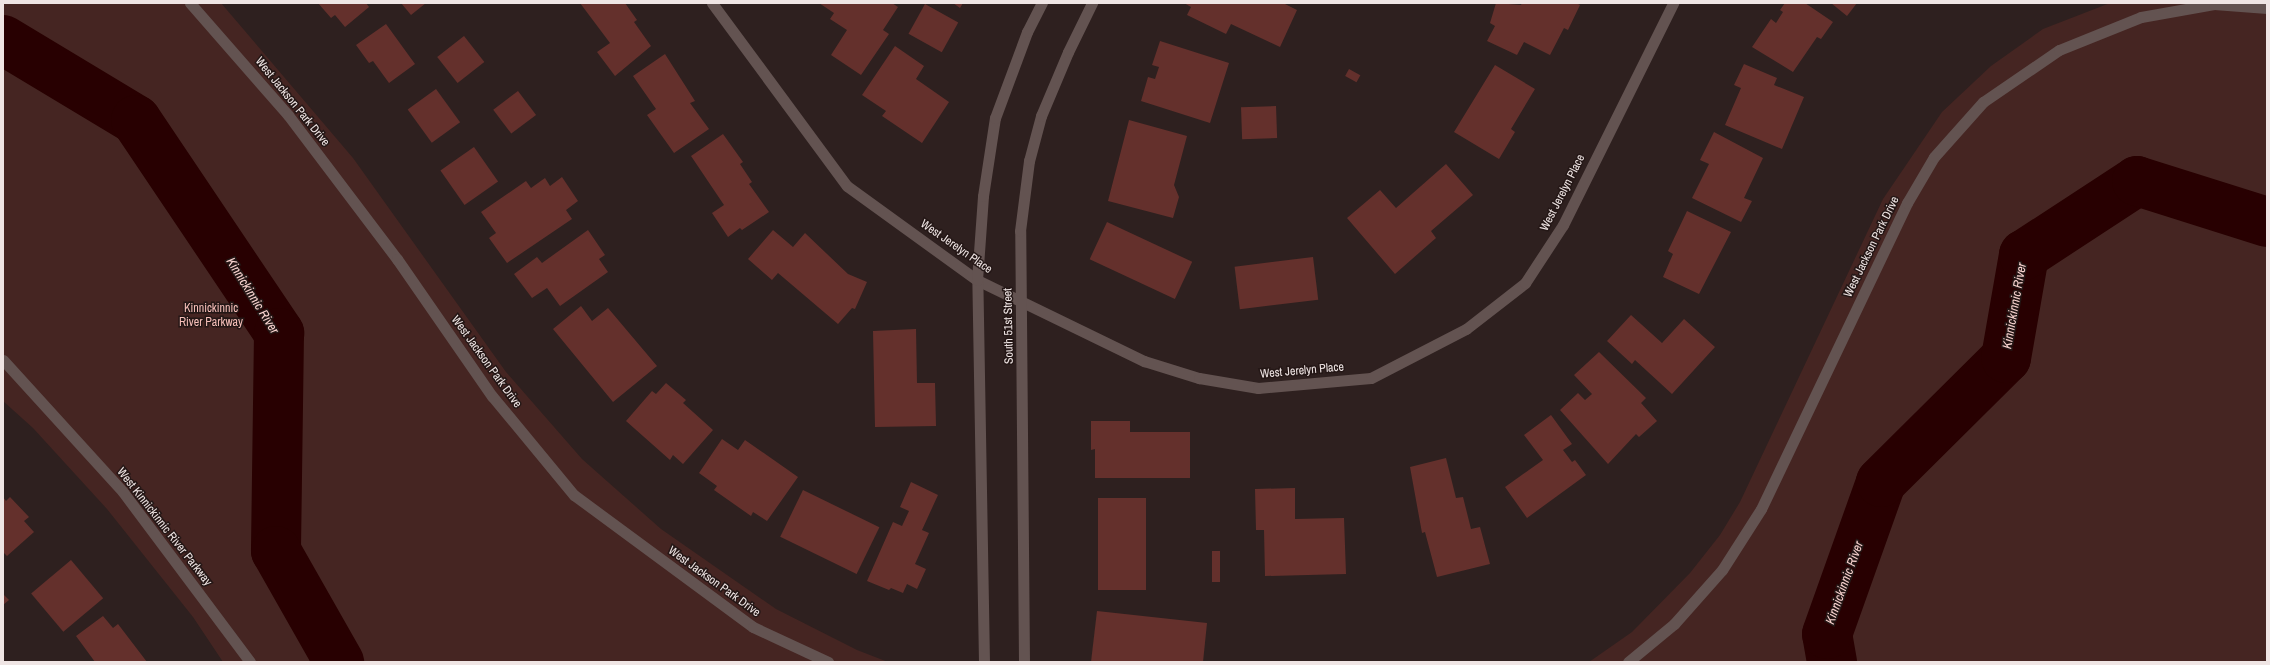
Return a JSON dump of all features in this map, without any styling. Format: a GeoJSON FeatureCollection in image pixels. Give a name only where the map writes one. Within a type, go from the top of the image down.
{"type":"FeatureCollection","features":[{"type":"Feature","properties":{"kind":"street","name":"West Jackson Park Drive"},"geometry":{"type":"LineString","coordinates":[[190,3],[288,115],[397,259],[492,396],[574,495],[753,627],[828,662]]}},
{"type":"Feature","properties":{"kind":"street","name":"West Jerelyn Place"},"geometry":{"type":"LineString","coordinates":[[712,3],[847,186],[977,280],[1144,361],[1199,378],[1258,388],[1371,378],[1466,329],[1525,283],[1563,225],[1674,3]]}},
{"type":"Feature","properties":{"kind":"street"},"geometry":{"type":"LineString","coordinates":[[984,662],[977,280],[983,196],[995,118],[1027,32],[1042,3]]}},
{"type":"Feature","properties":{"kind":"street","name":"South 51st Street"},"geometry":{"type":"LineString","coordinates":[[1024,662],[1022,302],[1020,231],[1029,161],[1041,116],[1068,52],[1092,3]]}},
{"type":"Feature","properties":{"kind":"street","name":"West Jackson Park Drive"},"geometry":{"type":"LineString","coordinates":[[1628,662],[1674,624],[1722,570],[1760,509],[1908,203],[1934,157],[1983,102],[2059,50],[2141,17],[2214,3],[2267,8]]}},
{"type":"Feature","properties":{"kind":"street","name":"West Kinnickinnic River Parkway"},"geometry":{"type":"LineString","coordinates":[[3,360],[123,492],[250,662]]}},
{"type":"Feature","properties":{"kind":"green space","name":"Kinnickinnic River Parkway"},"geometry":{"type":"Polygon","coordinates":[[[3,3],[221,3],[353,158],[506,372],[582,459],[661,529],[776,609],[857,650],[888,662],[223,662],[193,617],[107,509],[33,428],[3,401],[3,3]]]}},
{"type":"Feature","properties":{"kind":"green space"},"geometry":{"type":"Polygon","coordinates":[[[2110,3],[2267,3],[2267,662],[1589,662],[1632,632],[1690,573],[1720,535],[1740,502],[1883,199],[1942,112],[1991,66],[2043,29],[2110,3]]]}},
{"type":"Feature","properties":{"kind":"building"},"geometry":{"type":"Polygon","coordinates":[[[318,3],[366,3],[369,7],[345,27],[335,15],[331,18],[318,3]]]}},
{"type":"Feature","properties":{"kind":"building"},"geometry":{"type":"Polygon","coordinates":[[[401,3],[426,3],[411,15],[401,3]]]}},
{"type":"Feature","properties":{"kind":"building"},"geometry":{"type":"Polygon","coordinates":[[[580,3],[625,3],[637,20],[634,22],[651,46],[615,76],[597,52],[610,43],[580,3]]]}},
{"type":"Feature","properties":{"kind":"building"},"geometry":{"type":"Polygon","coordinates":[[[819,3],[892,3],[898,7],[883,30],[889,34],[861,75],[831,55],[847,30],[830,19],[834,13],[819,3]]]}},
{"type":"Feature","properties":{"kind":"building"},"geometry":{"type":"Polygon","coordinates":[[[953,3],[963,3],[960,8],[953,3]]]}},
{"type":"Feature","properties":{"kind":"building"},"geometry":{"type":"Polygon","coordinates":[[[1184,3],[1283,3],[1297,10],[1280,47],[1231,24],[1226,34],[1187,15],[1191,7],[1184,3]]]}},
{"type":"Feature","properties":{"kind":"building"},"geometry":{"type":"Polygon","coordinates":[[[1496,3],[1521,5],[1522,3],[1576,3],[1580,5],[1568,30],[1564,28],[1550,55],[1524,42],[1517,55],[1487,41],[1495,26],[1490,23],[1496,3]]]}},
{"type":"Feature","properties":{"kind":"building"},"geometry":{"type":"Polygon","coordinates":[[[1785,3],[1805,3],[1833,22],[1821,39],[1817,37],[1793,72],[1752,47],[1771,19],[1776,23],[1783,12],[1780,10],[1785,3]]]}},
{"type":"Feature","properties":{"kind":"building"},"geometry":{"type":"Polygon","coordinates":[[[1831,3],[1857,3],[1847,16],[1831,3]]]}},
{"type":"Feature","properties":{"kind":"building"},"geometry":{"type":"Polygon","coordinates":[[[925,4],[958,22],[942,52],[909,34],[925,4]]]}},
{"type":"Feature","properties":{"kind":"building"},"geometry":{"type":"Polygon","coordinates":[[[386,24],[415,64],[389,83],[373,61],[369,63],[356,45],[386,24]]]}},
{"type":"Feature","properties":{"kind":"building"},"geometry":{"type":"Polygon","coordinates":[[[464,36],[484,62],[458,83],[437,57],[464,36]]]}},
{"type":"Feature","properties":{"kind":"building"},"geometry":{"type":"Polygon","coordinates":[[[1160,41],[1229,63],[1210,123],[1141,101],[1148,77],[1155,79],[1159,67],[1152,65],[1160,41]]]}},
{"type":"Feature","properties":{"kind":"building"},"geometry":{"type":"Polygon","coordinates":[[[895,46],[924,66],[916,79],[949,102],[922,143],[882,116],[886,111],[862,95],[895,46]]]}},
{"type":"Feature","properties":{"kind":"building"},"geometry":{"type":"Polygon","coordinates":[[[665,54],[695,101],[690,103],[709,129],[674,153],[647,115],[656,109],[633,76],[665,54]]]}},
{"type":"Feature","properties":{"kind":"building"},"geometry":{"type":"Polygon","coordinates":[[[1744,64],[1777,78],[1774,85],[1804,97],[1782,149],[1725,125],[1741,88],[1734,85],[1744,64]]]}},
{"type":"Feature","properties":{"kind":"building"},"geometry":{"type":"Polygon","coordinates":[[[1495,65],[1535,89],[1511,129],[1515,132],[1499,159],[1454,132],[1495,65]]]}},
{"type":"Feature","properties":{"kind":"building"},"geometry":{"type":"Polygon","coordinates":[[[1349,69],[1360,75],[1356,82],[1345,76],[1349,69]]]}},
{"type":"Feature","properties":{"kind":"building"},"geometry":{"type":"Polygon","coordinates":[[[436,89],[460,122],[432,143],[408,110],[436,89]]]}},
{"type":"Feature","properties":{"kind":"building"},"geometry":{"type":"Polygon","coordinates":[[[518,91],[536,115],[511,134],[493,110],[518,91]]]}},
{"type":"Feature","properties":{"kind":"building"},"geometry":{"type":"Polygon","coordinates":[[[1276,106],[1277,138],[1242,139],[1241,107],[1276,106]]]}},
{"type":"Feature","properties":{"kind":"building"},"geometry":{"type":"Polygon","coordinates":[[[1129,120],[1187,136],[1174,185],[1179,197],[1173,218],[1108,201],[1129,120]]]}},
{"type":"Feature","properties":{"kind":"building"},"geometry":{"type":"Polygon","coordinates":[[[1714,132],[1763,158],[1744,198],[1752,201],[1741,222],[1692,198],[1709,164],[1700,160],[1714,132]]]}},
{"type":"Feature","properties":{"kind":"building"},"geometry":{"type":"Polygon","coordinates":[[[723,134],[743,162],[740,164],[752,182],[749,184],[769,212],[742,230],[740,228],[728,237],[712,213],[724,205],[691,156],[723,134]]]}},
{"type":"Feature","properties":{"kind":"building"},"geometry":{"type":"Polygon","coordinates":[[[474,147],[498,181],[465,205],[440,171],[474,147]]]}},
{"type":"Feature","properties":{"kind":"building"},"geometry":{"type":"Polygon","coordinates":[[[1446,164],[1473,195],[1431,231],[1436,238],[1395,274],[1347,218],[1380,190],[1396,208],[1446,164]]]}},
{"type":"Feature","properties":{"kind":"building"},"geometry":{"type":"Polygon","coordinates":[[[562,177],[578,201],[566,210],[572,219],[507,263],[489,238],[496,233],[481,212],[526,181],[531,188],[545,178],[550,186],[562,177]]]}},
{"type":"Feature","properties":{"kind":"building"},"geometry":{"type":"Polygon","coordinates":[[[1687,211],[1731,232],[1699,294],[1663,277],[1673,254],[1668,251],[1687,211]]]}},
{"type":"Feature","properties":{"kind":"building"},"geometry":{"type":"Polygon","coordinates":[[[1107,222],[1192,262],[1175,299],[1090,259],[1107,222]]]}},
{"type":"Feature","properties":{"kind":"building"},"geometry":{"type":"Polygon","coordinates":[[[588,230],[605,255],[599,259],[608,272],[560,306],[547,288],[532,298],[514,274],[537,257],[542,263],[588,230]]]}},
{"type":"Feature","properties":{"kind":"building"},"geometry":{"type":"Polygon","coordinates":[[[773,230],[793,247],[805,233],[848,274],[867,282],[855,309],[852,308],[838,324],[778,273],[772,280],[748,259],[773,230]]]}},
{"type":"Feature","properties":{"kind":"building"},"geometry":{"type":"Polygon","coordinates":[[[1313,257],[1318,300],[1240,309],[1235,267],[1313,257]]]}},
{"type":"Feature","properties":{"kind":"building"},"geometry":{"type":"Polygon","coordinates":[[[581,306],[592,321],[608,308],[657,366],[613,402],[553,329],[581,306]]]}},
{"type":"Feature","properties":{"kind":"building"},"geometry":{"type":"Polygon","coordinates":[[[1631,315],[1662,343],[1684,319],[1715,347],[1672,394],[1635,360],[1632,364],[1607,341],[1631,315]]]}},
{"type":"Feature","properties":{"kind":"building"},"geometry":{"type":"Polygon","coordinates":[[[916,329],[917,383],[935,383],[936,426],[875,427],[873,331],[916,329]]]}},
{"type":"Feature","properties":{"kind":"building"},"geometry":{"type":"Polygon","coordinates":[[[1599,352],[1646,398],[1641,403],[1657,421],[1639,437],[1636,434],[1608,464],[1560,410],[1578,393],[1585,400],[1592,394],[1574,375],[1599,352]]]}},
{"type":"Feature","properties":{"kind":"building"},"geometry":{"type":"Polygon","coordinates":[[[666,383],[686,400],[683,403],[713,430],[683,464],[673,455],[670,460],[626,421],[652,391],[656,394],[666,383]]]}},
{"type":"Feature","properties":{"kind":"building"},"geometry":{"type":"Polygon","coordinates":[[[1551,415],[1572,444],[1563,450],[1572,462],[1575,460],[1586,475],[1527,518],[1505,487],[1543,460],[1524,435],[1551,415]]]}},
{"type":"Feature","properties":{"kind":"building"},"geometry":{"type":"Polygon","coordinates":[[[1091,421],[1130,421],[1130,432],[1190,432],[1190,478],[1095,478],[1095,449],[1091,450],[1091,421]]]}},
{"type":"Feature","properties":{"kind":"building"},"geometry":{"type":"Polygon","coordinates":[[[722,439],[738,450],[745,440],[798,477],[767,521],[753,512],[751,516],[714,490],[717,486],[699,473],[722,439]]]}},
{"type":"Feature","properties":{"kind":"building"},"geometry":{"type":"Polygon","coordinates":[[[1446,458],[1456,498],[1463,497],[1471,529],[1480,527],[1490,564],[1437,577],[1425,532],[1422,533],[1410,467],[1446,458]]]}},
{"type":"Feature","properties":{"kind":"building"},"geometry":{"type":"Polygon","coordinates":[[[911,482],[938,495],[922,530],[929,533],[915,564],[926,569],[917,589],[907,584],[903,593],[891,588],[889,590],[867,581],[893,522],[902,526],[909,511],[900,507],[911,482]]]}},
{"type":"Feature","properties":{"kind":"building"},"geometry":{"type":"Polygon","coordinates":[[[1295,488],[1295,519],[1344,518],[1346,574],[1265,576],[1264,530],[1256,530],[1255,489],[1295,488]]]}},
{"type":"Feature","properties":{"kind":"building"},"geometry":{"type":"Polygon","coordinates":[[[803,490],[879,527],[857,574],[780,537],[803,490]]]}},
{"type":"Feature","properties":{"kind":"building"},"geometry":{"type":"Polygon","coordinates":[[[3,497],[6,501],[10,497],[29,517],[24,521],[34,532],[7,556],[3,552],[3,497]]]}},
{"type":"Feature","properties":{"kind":"building"},"geometry":{"type":"Polygon","coordinates":[[[1098,498],[1146,498],[1146,590],[1098,590],[1098,498]]]}},
{"type":"Feature","properties":{"kind":"building"},"geometry":{"type":"Polygon","coordinates":[[[1212,551],[1220,551],[1220,582],[1212,582],[1212,551]]]}},
{"type":"Feature","properties":{"kind":"building"},"geometry":{"type":"Polygon","coordinates":[[[71,560],[103,598],[63,632],[31,593],[71,560]]]}},
{"type":"Feature","properties":{"kind":"building"},"geometry":{"type":"Polygon","coordinates":[[[3,594],[9,600],[3,605],[3,594]]]}},
{"type":"Feature","properties":{"kind":"building"},"geometry":{"type":"Polygon","coordinates":[[[1097,611],[1207,623],[1203,662],[1091,662],[1097,611]]]}},
{"type":"Feature","properties":{"kind":"building"},"geometry":{"type":"Polygon","coordinates":[[[103,616],[113,628],[118,624],[147,662],[95,662],[76,636],[103,616]]]}},
{"type":"Feature","properties":{"kind":"waterway","name":"Kinnickinnic River"},"geometry":{"type":"LineString","coordinates":[[3,40],[136,120],[279,333],[276,551],[339,662]]}},
{"type":"Feature","properties":{"kind":"waterway","name":"Kinnickinnic River"},"geometry":{"type":"LineString","coordinates":[[1832,662],[1827,634],[1881,482],[2006,358],[2024,255],[2137,181],[2267,222]]}}]}
